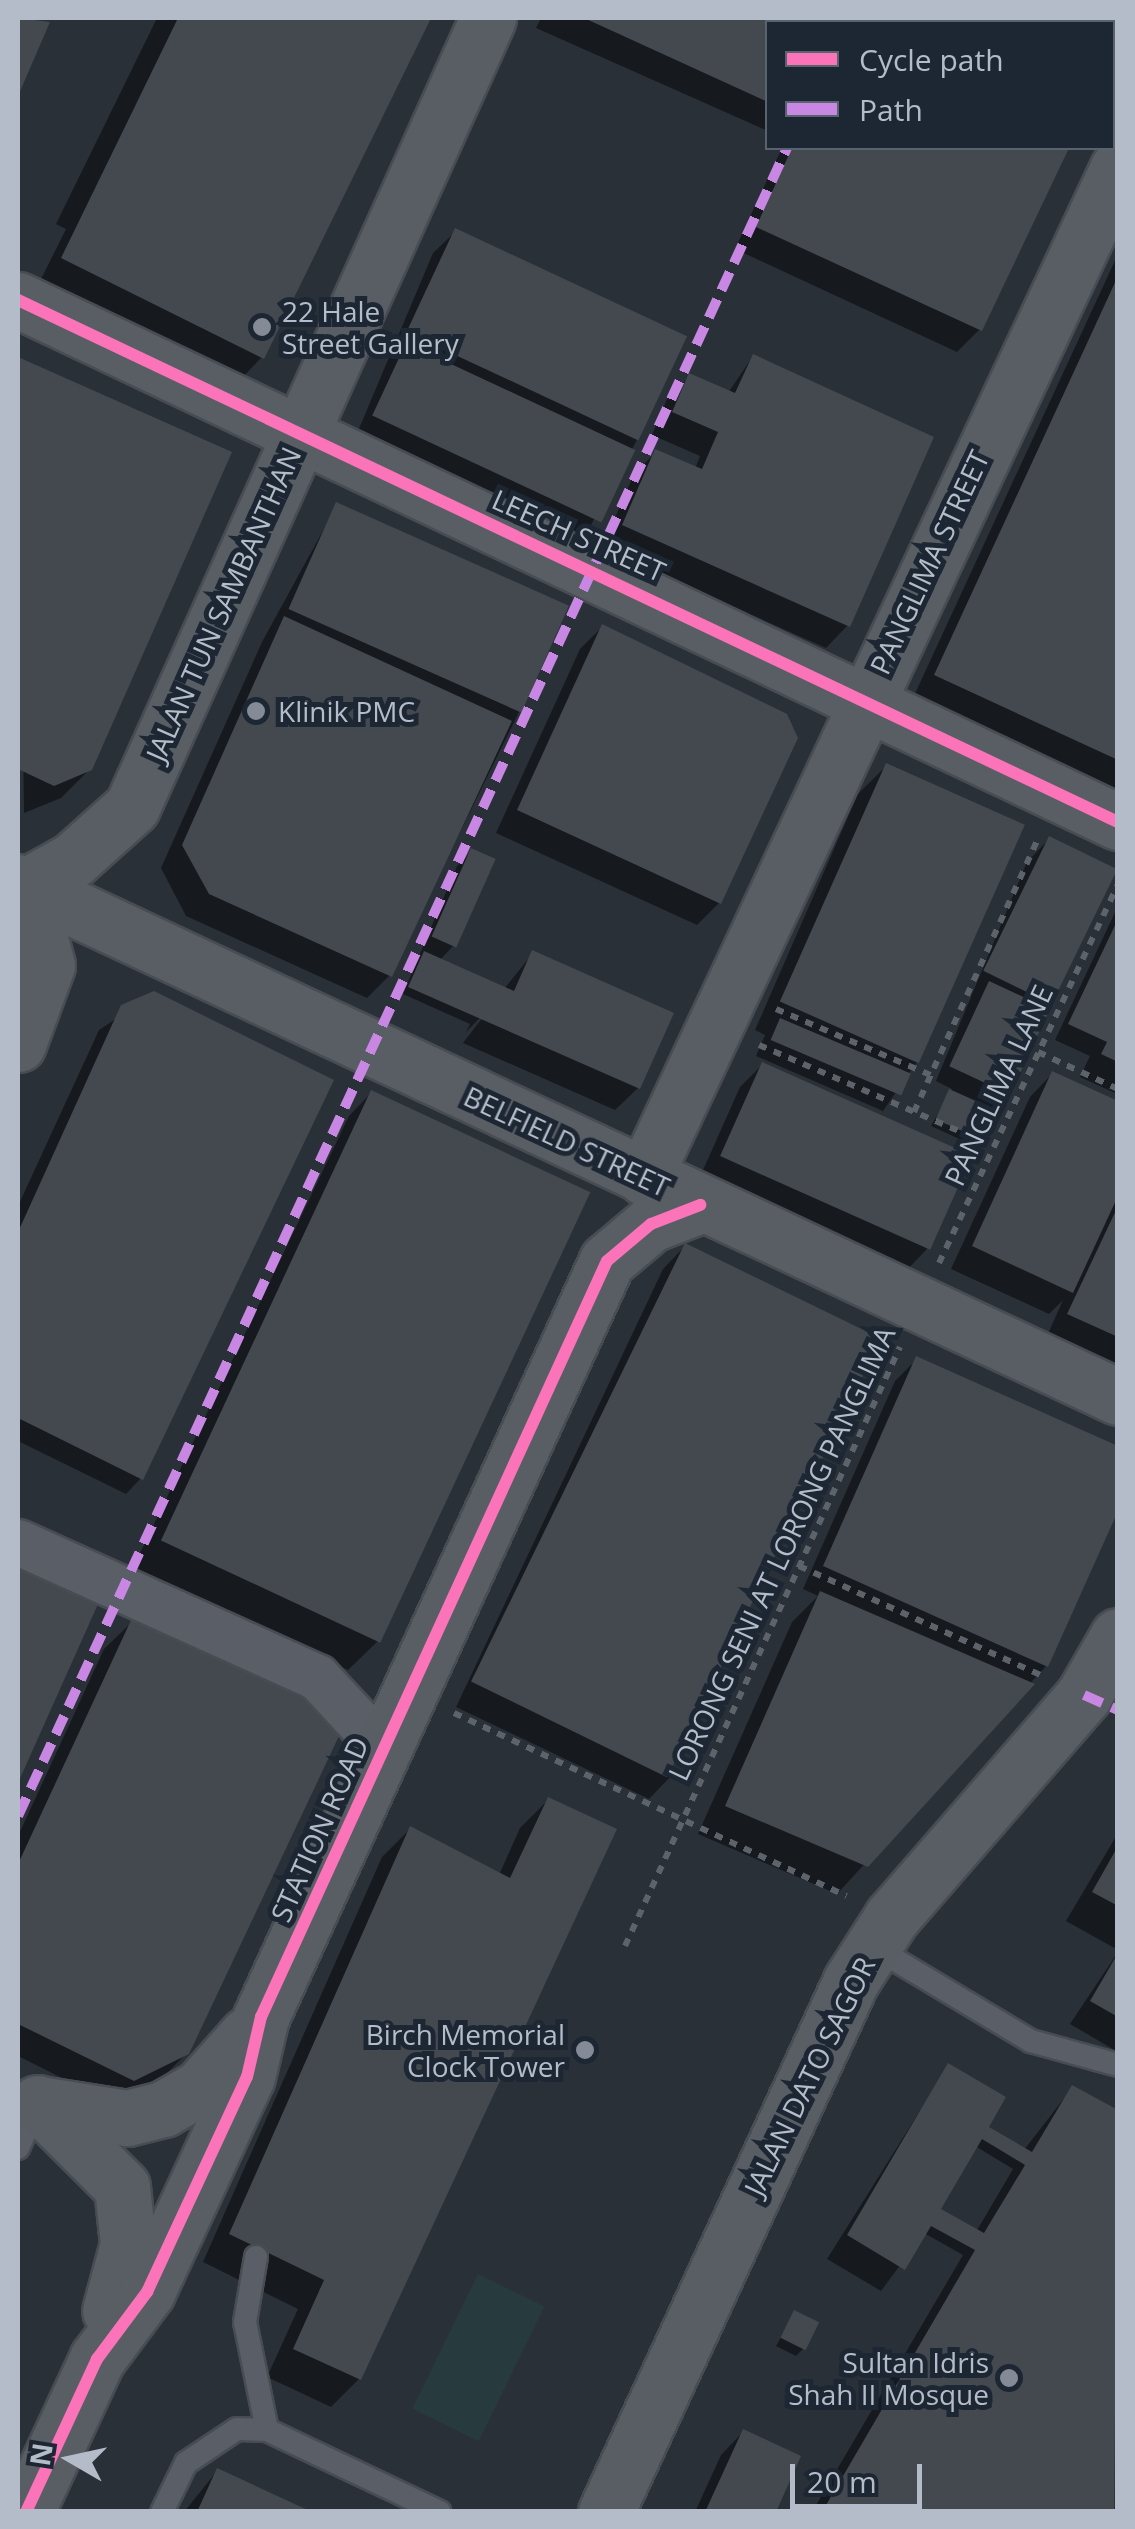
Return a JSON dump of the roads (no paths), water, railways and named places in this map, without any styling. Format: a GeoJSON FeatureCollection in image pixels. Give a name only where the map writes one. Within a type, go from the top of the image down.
{"type":"FeatureCollection","features":[{"type":"Feature","properties":{"kind":"street","name":"JALAN TUN SAMBANTHAN"},"geometry":{"type":"LineString","coordinates":[[22,884],[100,840],[132,807],[483,19]]}},
{"type":"Feature","properties":{"kind":"street","name":"PANGLIMA STREET"},"geometry":{"type":"LineString","coordinates":[[644,1177],[866,697],[1118,168]]}},
{"type":"Feature","properties":{"kind":"street","name":"LEECH STREET"},"geometry":{"type":"LineString","coordinates":[[18,300],[299,438],[866,697],[1118,822]]}},
{"type":"Feature","properties":{"kind":"street"},"geometry":{"type":"LineString","coordinates":[[18,1044],[46,965],[22,884]]}},
{"type":"Feature","properties":{"kind":"street","name":"BELFIELD STREET"},"geometry":{"type":"LineString","coordinates":[[22,884],[700,1205],[1118,1397]]}},
{"type":"Feature","properties":{"kind":"street","name":"STATION ROAD"},"geometry":{"type":"LineString","coordinates":[[26,2512],[97,2359],[147,2292],[247,2078],[261,2017],[608,1261],[652,1224],[700,1205]]}},
{"type":"Feature","properties":{"kind":"street"},"geometry":{"type":"LineString","coordinates":[[18,1542],[317,1677],[383,1748]]}},
{"type":"Feature","properties":{"kind":"street","name":"JALAN DATO SAGOR"},"geometry":{"type":"LineString","coordinates":[[606,2512],[872,1946],[1084,1694],[1118,1636]]}},
{"type":"Feature","properties":{"kind":"street"},"geometry":{"type":"LineString","coordinates":[[24,2115],[128,2118],[163,2109],[200,2088],[261,2017]]}},
{"type":"Feature","properties":{"kind":"street"},"geometry":{"type":"LineString","coordinates":[[24,2115],[104,2160],[130,2216],[97,2359]]}},
{"type":"Feature","properties":{"kind":"lane"},"geometry":{"type":"LineString","coordinates":[[872,1946],[1031,2040],[1118,2064]]}},
{"type":"Feature","properties":{"kind":"lane"},"geometry":{"type":"LineString","coordinates":[[256,2256],[245,2322],[267,2430]]}},
{"type":"Feature","properties":{"kind":"lane"},"geometry":{"type":"LineString","coordinates":[[162,2512],[186,2464],[210,2442],[237,2429],[267,2430],[440,2512]]}},
{"type":"Feature","properties":{"kind":"place","name":"22 Hale Street Gallery"},"geometry":{"type":"Point","coordinates":[262,327]}},
{"type":"Feature","properties":{"kind":"place","name":"Klinik PMC"},"geometry":{"type":"Point","coordinates":[256,711]}},
{"type":"Feature","properties":{"kind":"place","name":"Birch Memorial Clock Tower"},"geometry":{"type":"Point","coordinates":[585,2050]}},
{"type":"Feature","properties":{"kind":"place","name":"Sultan Idris Shah II Mosque"},"geometry":{"type":"Point","coordinates":[1009,2378]}}]}
